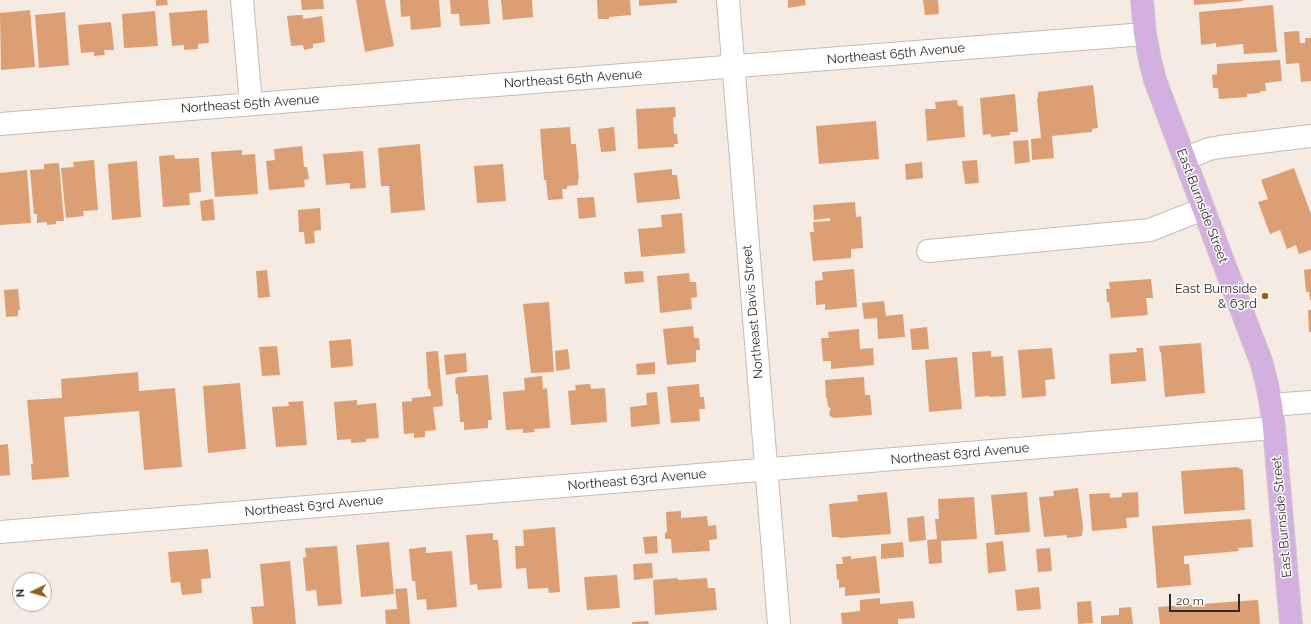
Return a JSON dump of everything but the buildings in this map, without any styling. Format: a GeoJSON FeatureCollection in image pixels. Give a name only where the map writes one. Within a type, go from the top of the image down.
{"type":"FeatureCollection","features":[{"type":"Feature","properties":{"kind":"main road","name":"East Burnside Street"},"geometry":{"type":"LineString","coordinates":[[1142,0],[1145,34],[1155,80],[1261,361],[1271,405],[1274,428],[1291,624]]}},
{"type":"Feature","properties":{"kind":"street"},"geometry":{"type":"LineString","coordinates":[[242,0],[251,104]]}},
{"type":"Feature","properties":{"kind":"street","name":"Northeast Davis Street"},"geometry":{"type":"LineString","coordinates":[[728,0],[779,624]]}},
{"type":"Feature","properties":{"kind":"street","name":"Northeast 65th Avenue"},"geometry":{"type":"LineString","coordinates":[[0,124],[1145,34]]}},
{"type":"Feature","properties":{"kind":"street"},"geometry":{"type":"LineString","coordinates":[[1184,159],[1209,149],[1220,147],[1311,136]]}},
{"type":"Feature","properties":{"kind":"street"},"geometry":{"type":"LineString","coordinates":[[928,251],[1150,230],[1203,209]]}},
{"type":"Feature","properties":{"kind":"street"},"geometry":{"type":"LineString","coordinates":[[1271,405],[1311,402]]}},
{"type":"Feature","properties":{"kind":"street","name":"Northeast 63rd Avenue"},"geometry":{"type":"LineString","coordinates":[[0,532],[1274,428]]}},
{"type":"Feature","properties":{"kind":"place","name":"East Burnside & 63rd"},"geometry":{"type":"Point","coordinates":[1265,296]}}]}
